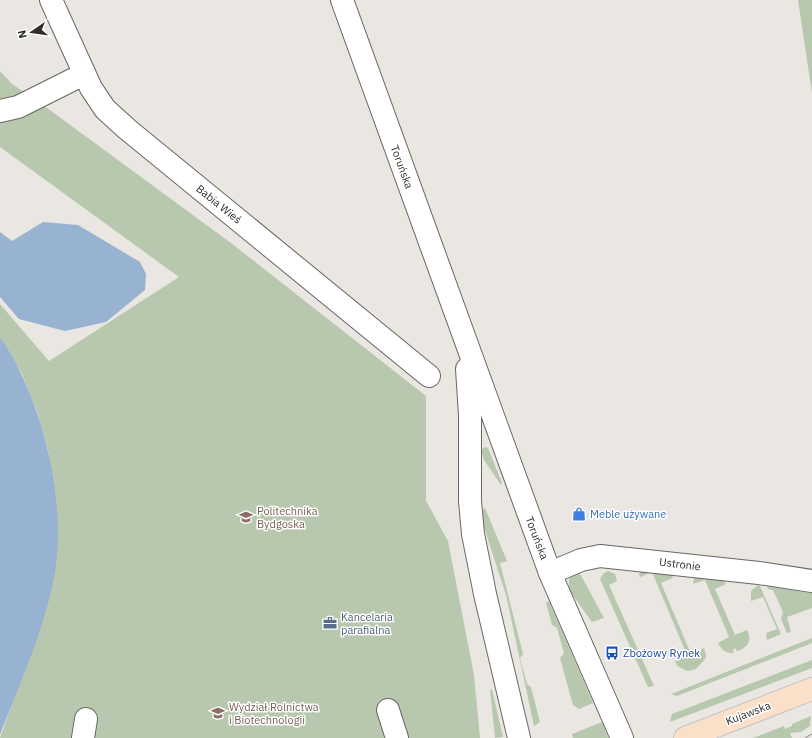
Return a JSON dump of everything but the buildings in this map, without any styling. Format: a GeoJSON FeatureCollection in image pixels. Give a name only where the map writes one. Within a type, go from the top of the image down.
{"type":"FeatureCollection","features":[{"type":"Feature","properties":{"kind":"main road","name":"Kujawska"},"geometry":{"type":"LineString","coordinates":[[685,738],[812,689]]}},
{"type":"Feature","properties":{"kind":"street","name":"Babia Wieś"},"geometry":{"type":"LineString","coordinates":[[51,0],[84,74],[105,109],[126,129],[430,376]]}},
{"type":"Feature","properties":{"kind":"street","name":"Toruńska"},"geometry":{"type":"LineString","coordinates":[[342,0],[404,174],[454,305],[463,334],[550,573],[622,738]]}},
{"type":"Feature","properties":{"kind":"street"},"geometry":{"type":"LineString","coordinates":[[0,111],[18,107],[84,74]]}},
{"type":"Feature","properties":{"kind":"street","name":"Toruńska"},"geometry":{"type":"LineString","coordinates":[[463,334],[470,404],[470,493],[473,534],[485,594],[519,738]]}},
{"type":"Feature","properties":{"kind":"street","name":"Ustronie"},"geometry":{"type":"LineString","coordinates":[[550,573],[581,560],[605,556],[759,573],[812,581]]}},
{"type":"Feature","properties":{"kind":"street"},"geometry":{"type":"LineString","coordinates":[[388,710],[397,738]]}},
{"type":"Feature","properties":{"kind":"green space"},"geometry":{"type":"Polygon","coordinates":[[[798,0],[812,0],[812,93],[798,0]]]}},
{"type":"Feature","properties":{"kind":"green space"},"geometry":{"type":"Polygon","coordinates":[[[0,71],[12,84],[43,105],[231,243],[426,396],[426,501],[448,541],[474,675],[480,738],[0,738],[12,704],[55,495],[48,450],[37,411],[22,374],[0,337],[0,304],[49,361],[179,277],[0,147],[0,71]]]}},
{"type":"Feature","properties":{"kind":"green space"},"geometry":{"type":"Polygon","coordinates":[[[485,447],[488,448],[502,483],[501,485],[484,460],[481,450],[485,447]]]}},
{"type":"Feature","properties":{"kind":"green space"},"geometry":{"type":"Polygon","coordinates":[[[485,508],[507,561],[500,563],[523,654],[520,658],[527,684],[531,687],[540,722],[534,726],[506,595],[482,521],[481,511],[485,508]]]}},
{"type":"Feature","properties":{"kind":"green space"},"geometry":{"type":"Polygon","coordinates":[[[642,569],[668,572],[672,575],[673,578],[661,583],[691,654],[704,648],[706,655],[705,659],[696,669],[687,671],[677,666],[675,661],[687,655],[652,572],[640,577],[639,574],[642,569]]]}},
{"type":"Feature","properties":{"kind":"green space"},"geometry":{"type":"Polygon","coordinates":[[[578,570],[604,618],[592,622],[569,590],[569,579],[578,570]]]}},
{"type":"Feature","properties":{"kind":"green space"},"geometry":{"type":"Polygon","coordinates":[[[608,571],[615,574],[617,581],[609,585],[654,686],[648,687],[600,579],[604,573],[608,571]]]}},
{"type":"Feature","properties":{"kind":"green space"},"geometry":{"type":"Polygon","coordinates":[[[698,576],[723,579],[726,584],[715,589],[735,635],[747,630],[749,634],[748,644],[744,648],[737,651],[735,648],[733,650],[734,653],[731,653],[724,651],[719,645],[718,643],[729,637],[705,580],[693,584],[694,578],[698,576]]]}},
{"type":"Feature","properties":{"kind":"green space"},"geometry":{"type":"Polygon","coordinates":[[[766,583],[812,589],[812,608],[787,617],[791,632],[787,633],[781,619],[783,612],[773,590],[768,589],[766,583]]]}},
{"type":"Feature","properties":{"kind":"green space"},"geometry":{"type":"Polygon","coordinates":[[[759,584],[781,634],[767,640],[766,633],[777,629],[763,597],[751,601],[751,591],[759,584]]]}},
{"type":"Feature","properties":{"kind":"green space"},"geometry":{"type":"Polygon","coordinates":[[[549,601],[593,703],[579,709],[573,705],[560,658],[564,653],[557,628],[552,625],[546,603],[549,601]]]}},
{"type":"Feature","properties":{"kind":"green space"},"geometry":{"type":"Polygon","coordinates":[[[812,638],[812,643],[677,696],[671,694],[812,638]]]}},
{"type":"Feature","properties":{"kind":"green space"},"geometry":{"type":"Polygon","coordinates":[[[812,660],[812,668],[670,722],[672,714],[812,660]]]}},
{"type":"Feature","properties":{"kind":"green space"},"geometry":{"type":"Polygon","coordinates":[[[492,689],[503,737],[495,738],[490,690],[492,689]]]}},
{"type":"Feature","properties":{"kind":"green space"},"geometry":{"type":"Polygon","coordinates":[[[811,716],[810,726],[801,732],[790,733],[792,738],[753,738],[784,726],[785,729],[792,726],[792,724],[811,716]]]}},
{"type":"Feature","properties":{"kind":"green space"},"geometry":{"type":"Polygon","coordinates":[[[602,722],[608,738],[573,738],[572,734],[602,722]]]}},
{"type":"Feature","properties":{"kind":"water"},"geometry":{"type":"Polygon","coordinates":[[[43,222],[78,225],[140,262],[146,274],[145,290],[106,322],[65,331],[19,319],[0,297],[0,232],[12,241],[43,222]]]}},
{"type":"Feature","properties":{"kind":"water"},"geometry":{"type":"Polygon","coordinates":[[[0,337],[29,390],[40,421],[54,485],[58,517],[54,578],[44,618],[0,735],[0,337]]]}},
{"type":"Feature","properties":{"kind":"tram line"},"geometry":{"type":"LineString","coordinates":[[805,738],[812,734]]}},
{"type":"Feature","properties":{"kind":"place","name":"Meble używane"},"geometry":{"type":"Point","coordinates":[579,514]}},
{"type":"Feature","properties":{"kind":"place","name":"Politechnika Bydgoska"},"geometry":{"type":"Point","coordinates":[246,517]}},
{"type":"Feature","properties":{"kind":"place","name":"Kancelaria parafialna"},"geometry":{"type":"Point","coordinates":[330,623]}},
{"type":"Feature","properties":{"kind":"place","name":"Zbożowy Rynek"},"geometry":{"type":"Point","coordinates":[612,653]}},
{"type":"Feature","properties":{"kind":"place","name":"Wydział Rolnictwa i Biotechnologii"},"geometry":{"type":"Point","coordinates":[218,713]}}]}
